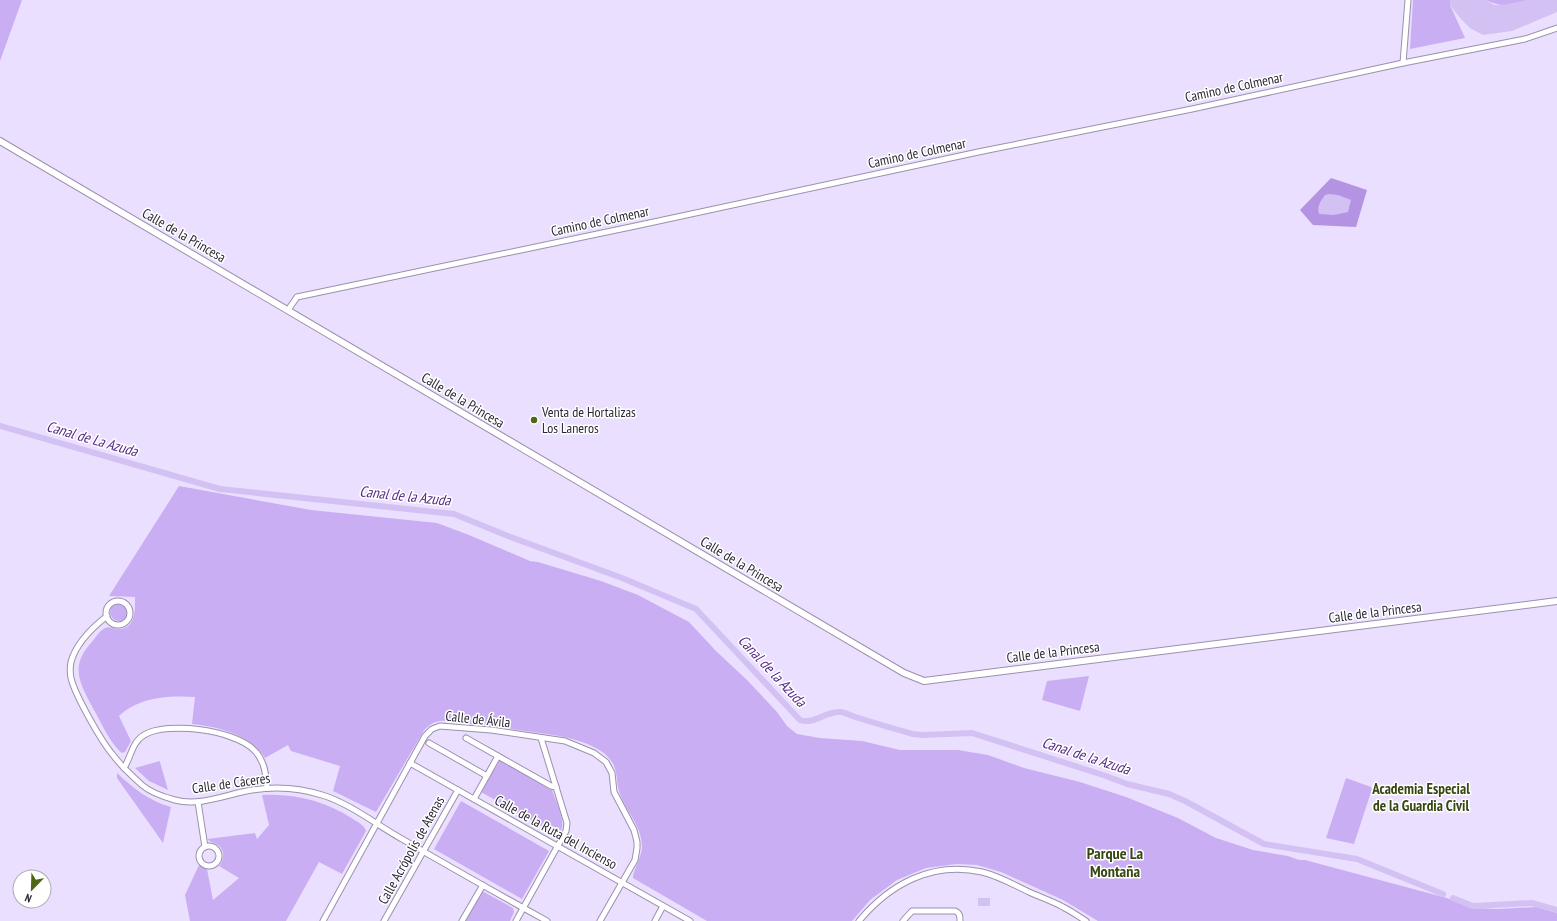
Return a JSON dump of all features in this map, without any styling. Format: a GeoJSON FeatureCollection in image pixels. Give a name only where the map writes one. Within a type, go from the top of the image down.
{"type":"FeatureCollection","features":[{"type":"Feature","properties":{"kind":"street"},"geometry":{"type":"LineString","coordinates":[[1403,63],[1408,0]]}},
{"type":"Feature","properties":{"kind":"street","name":"Camino de Colmenar"},"geometry":{"type":"LineString","coordinates":[[288,310],[297,297],[983,151],[1525,39],[1557,28]]}},
{"type":"Feature","properties":{"kind":"street","name":"Calle de la Princesa"},"geometry":{"type":"LineString","coordinates":[[0,141],[904,673],[924,681],[1557,601]]}},
{"type":"Feature","properties":{"kind":"street","name":"Calle de Cáceres"},"geometry":{"type":"LineString","coordinates":[[107,616],[113,623],[124,623],[129,618],[129,606],[122,601],[114,602],[108,606],[107,616],[89,632],[76,651],[71,662],[71,674],[76,691],[111,754],[144,787],[176,801],[198,802],[243,791],[267,788],[295,789],[323,795],[348,807],[546,921]]}},
{"type":"Feature","properties":{"kind":"street","name":"Calle de Ávila"},"geometry":{"type":"LineString","coordinates":[[323,921],[428,732],[440,726],[491,730],[564,741],[585,749],[606,762],[609,767],[616,797],[634,830],[637,842],[636,855],[600,921]]}},
{"type":"Feature","properties":{"kind":"street"},"geometry":{"type":"LineString","coordinates":[[124,768],[137,741],[144,735],[156,730],[174,727],[199,729],[230,737],[248,744],[254,749],[262,762],[267,788]]}},
{"type":"Feature","properties":{"kind":"street"},"geometry":{"type":"LineString","coordinates":[[466,738],[551,786],[556,787]]}},
{"type":"Feature","properties":{"kind":"street"},"geometry":{"type":"LineString","coordinates":[[516,921],[558,847],[566,831],[567,824],[541,738]]}},
{"type":"Feature","properties":{"kind":"street"},"geometry":{"type":"LineString","coordinates":[[429,743],[487,776]]}},
{"type":"Feature","properties":{"kind":"street"},"geometry":{"type":"LineString","coordinates":[[474,799],[498,756]]}},
{"type":"Feature","properties":{"kind":"street","name":"Calle de la Ruta del Incienso"},"geometry":{"type":"LineString","coordinates":[[410,763],[663,906],[683,919],[690,921]]}},
{"type":"Feature","properties":{"kind":"street","name":"Calle Acrópolis de Atenas"},"geometry":{"type":"LineString","coordinates":[[384,921],[458,790]]}},
{"type":"Feature","properties":{"kind":"street"},"geometry":{"type":"LineString","coordinates":[[198,802],[205,847]]}},
{"type":"Feature","properties":{"kind":"street"},"geometry":{"type":"LineString","coordinates":[[859,921],[881,898],[895,887],[910,880],[941,871],[961,870],[983,872],[1003,879],[1065,908],[1086,921]]}},
{"type":"Feature","properties":{"kind":"street"},"geometry":{"type":"LineString","coordinates":[[462,921],[483,885]]}},
{"type":"Feature","properties":{"kind":"street"},"geometry":{"type":"LineString","coordinates":[[654,921],[663,906]]}},
{"type":"Feature","properties":{"kind":"street"},"geometry":{"type":"LineString","coordinates":[[903,921],[912,911],[955,911],[958,912],[960,916],[960,921]]}},
{"type":"Feature","properties":{"kind":"shaded area"},"geometry":{"type":"Polygon","coordinates":[[[0,0],[22,0],[0,61],[0,0]]]}},
{"type":"Feature","properties":{"kind":"shaded area"},"geometry":{"type":"Polygon","coordinates":[[[1413,0],[1450,0],[1450,5],[1465,38],[1410,49],[1413,0]]]}},
{"type":"Feature","properties":{"kind":"shaded area"},"geometry":{"type":"Polygon","coordinates":[[[1450,0],[1486,0],[1494,5],[1503,5],[1528,0],[1557,0],[1557,12],[1512,31],[1483,35],[1470,28],[1460,18],[1450,5],[1450,0]]]}},
{"type":"Feature","properties":{"kind":"shaded area"},"geometry":{"type":"Polygon","coordinates":[[[1486,0],[1528,0],[1502,5],[1491,3],[1486,0]]]}},
{"type":"Feature","properties":{"kind":"shaded area"},"geometry":{"type":"Polygon","coordinates":[[[1331,178],[1367,190],[1356,227],[1313,225],[1300,210],[1331,178]]]}},
{"type":"Feature","properties":{"kind":"shaded area"},"geometry":{"type":"Polygon","coordinates":[[[1325,195],[1338,195],[1351,200],[1348,212],[1334,215],[1319,214],[1318,209],[1320,202],[1325,195]]]}},
{"type":"Feature","properties":{"kind":"shaded area"},"geometry":{"type":"Polygon","coordinates":[[[179,486],[311,510],[437,523],[530,561],[538,562],[601,581],[638,595],[689,622],[716,651],[748,681],[777,712],[787,726],[797,734],[820,738],[862,741],[900,750],[958,750],[988,755],[1024,768],[1080,782],[1126,797],[1178,818],[1216,838],[1253,850],[1305,860],[1447,898],[1471,908],[1497,909],[1537,907],[1557,913],[1557,921],[1098,921],[1063,900],[1001,872],[977,865],[956,864],[926,868],[897,880],[870,900],[852,921],[707,921],[633,878],[642,851],[641,839],[636,825],[619,791],[614,765],[609,758],[598,749],[575,740],[554,735],[484,725],[444,721],[435,722],[428,726],[423,732],[376,812],[333,791],[340,766],[291,751],[288,745],[265,758],[259,750],[242,737],[212,727],[192,724],[195,697],[175,696],[145,701],[119,716],[131,741],[125,752],[122,753],[110,739],[85,693],[79,677],[80,661],[84,653],[103,629],[108,627],[117,629],[123,628],[131,623],[135,608],[135,597],[109,596],[179,486]]]}},
{"type":"Feature","properties":{"kind":"shaded area"},"geometry":{"type":"Polygon","coordinates":[[[119,603],[125,606],[128,612],[125,618],[119,621],[113,618],[110,612],[113,606],[119,603]]]}},
{"type":"Feature","properties":{"kind":"shaded area"},"geometry":{"type":"Polygon","coordinates":[[[1089,676],[1080,711],[1042,700],[1047,681],[1089,676]]]}},
{"type":"Feature","properties":{"kind":"shaded area"},"geometry":{"type":"Polygon","coordinates":[[[500,760],[552,790],[562,818],[559,834],[555,834],[481,792],[500,760]]]}},
{"type":"Feature","properties":{"kind":"shaded area"},"geometry":{"type":"Polygon","coordinates":[[[160,761],[168,790],[149,781],[135,768],[160,761]]]}},
{"type":"Feature","properties":{"kind":"shaded area"},"geometry":{"type":"Polygon","coordinates":[[[117,773],[142,793],[171,807],[163,843],[117,778],[117,773]]]}},
{"type":"Feature","properties":{"kind":"shaded area"},"geometry":{"type":"Polygon","coordinates":[[[1346,778],[1371,787],[1372,789],[1354,844],[1326,838],[1346,778]]]}},
{"type":"Feature","properties":{"kind":"shaded area"},"geometry":{"type":"Polygon","coordinates":[[[262,795],[286,795],[321,803],[332,807],[357,821],[366,831],[342,874],[319,862],[286,921],[190,921],[185,895],[199,865],[207,869],[213,900],[239,878],[219,866],[223,857],[221,848],[207,839],[255,833],[257,839],[269,825],[262,795]]]}},
{"type":"Feature","properties":{"kind":"shaded area"},"geometry":{"type":"Polygon","coordinates":[[[461,801],[549,851],[522,899],[434,849],[461,801]]]}},
{"type":"Feature","properties":{"kind":"shaded area"},"geometry":{"type":"Polygon","coordinates":[[[482,891],[513,908],[514,912],[510,921],[464,921],[482,891]]]}},
{"type":"Feature","properties":{"kind":"shaded area"},"geometry":{"type":"Polygon","coordinates":[[[978,898],[990,898],[990,906],[978,906],[978,898]]]}},
{"type":"Feature","properties":{"kind":"waterway","name":"Canal de la Azuda"},"geometry":{"type":"LineString","coordinates":[[0,426],[220,489],[454,514],[508,536],[622,578],[696,609],[800,720],[811,721],[835,712],[841,712],[913,734],[972,733],[1127,784],[1169,794],[1185,801],[1264,844],[1357,859],[1443,894]]}},
{"type":"Feature","properties":{"kind":"waterway","name":"Canal de la Azuda"},"geometry":{"type":"LineString","coordinates":[[1453,898],[1473,906],[1532,903],[1557,910]]}},
{"type":"Feature","properties":{"kind":"place","name":"Venta de Hortalizas Los Laneros"},"geometry":{"type":"Point","coordinates":[534,420]}},
{"type":"Feature","properties":{"kind":"district","name":"Academia Especial de la Guardia Civil"},"geometry":{"type":"Point","coordinates":[1421,798]}},
{"type":"Feature","properties":{"kind":"district","name":"Parque La Montaña"},"geometry":{"type":"Point","coordinates":[1115,862]}},
{"type":"Feature","properties":{"kind":"water label","name":"Canal de La Azuda"},"geometry":{"type":"Point","coordinates":[92,439]}}]}
